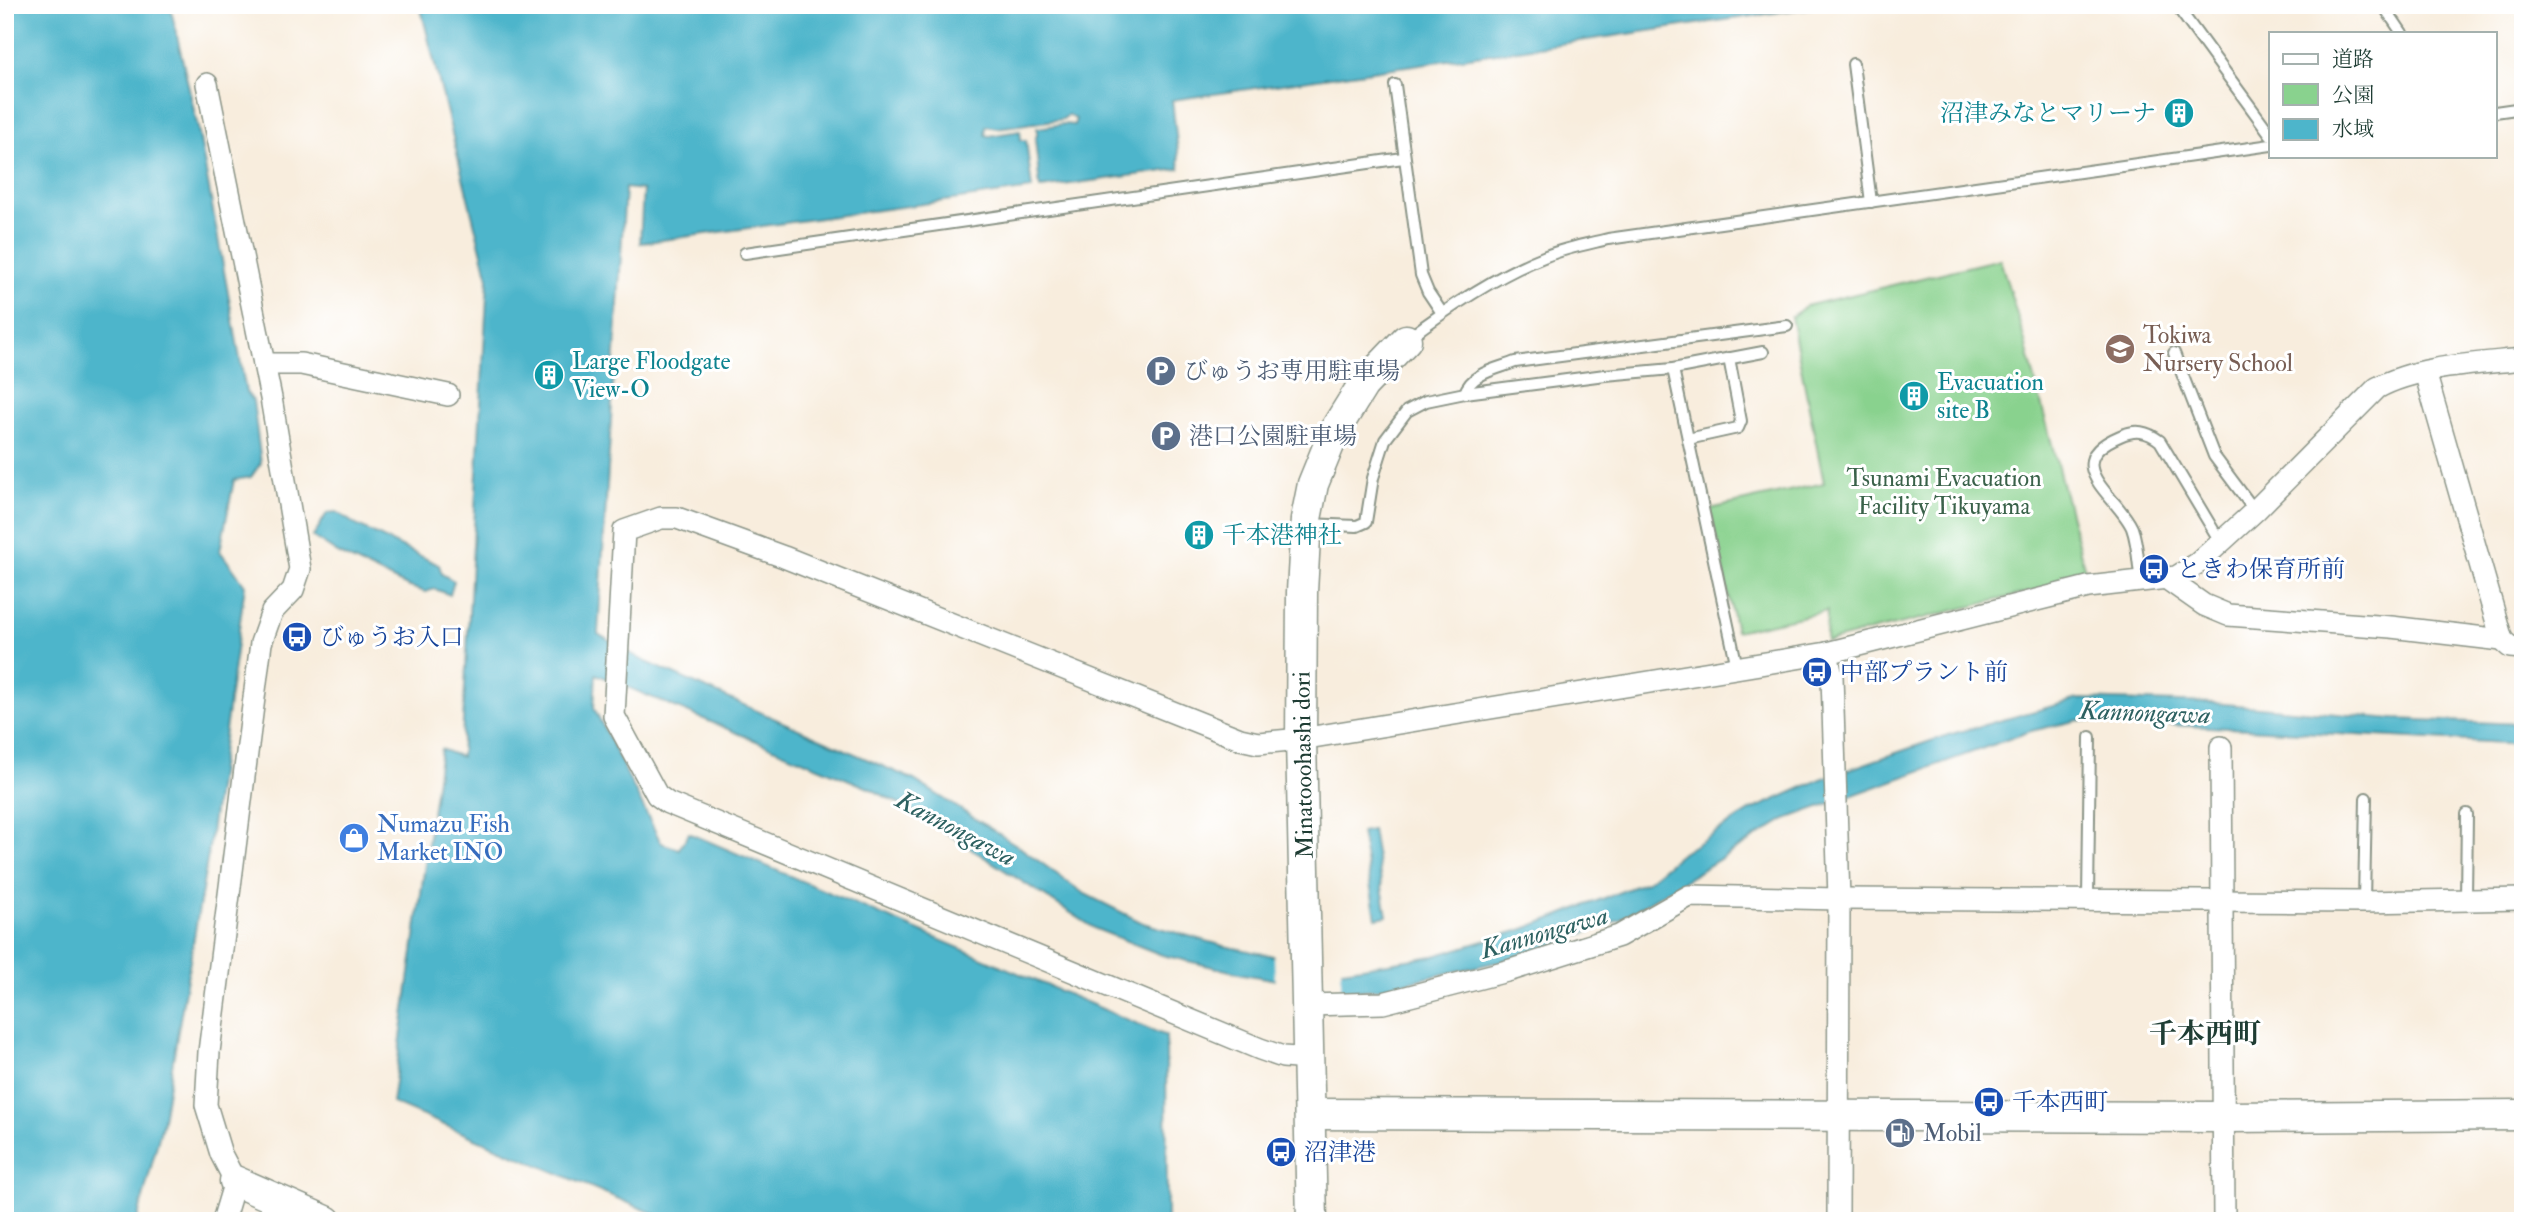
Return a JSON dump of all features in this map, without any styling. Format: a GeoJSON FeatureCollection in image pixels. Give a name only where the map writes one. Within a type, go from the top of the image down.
{"type":"FeatureCollection","features":[{"type":"Feature","properties":{"kind":"street"},"geometry":{"type":"LineString","coordinates":[[206,84],[264,364],[300,569],[293,590],[272,612],[261,643],[209,1052],[206,1105],[221,1154],[235,1181],[326,1221]]}},
{"type":"Feature","properties":{"kind":"street","name":"Minatooohashi dori"},"geometry":{"type":"LineString","coordinates":[[1312,1221],[1301,739],[1302,592],[1306,524],[1313,484],[1335,430],[1363,385],[1406,340]]}},
{"type":"Feature","properties":{"kind":"street"},"geometry":{"type":"LineString","coordinates":[[1309,1059],[1272,1054],[668,803],[657,794],[614,716],[624,531],[661,518],[677,518],[784,557],[1240,739],[1258,743],[1301,739],[1827,653],[2088,587],[2167,579],[2185,573],[2221,543],[2377,388],[2425,372],[2523,359]]}},
{"type":"Feature","properties":{"kind":"street"},"geometry":{"type":"LineString","coordinates":[[264,364],[301,363],[447,395]]}},
{"type":"Feature","properties":{"kind":"street"},"geometry":{"type":"LineString","coordinates":[[2425,372],[2502,640],[2510,648],[2523,648]]}},
{"type":"Feature","properties":{"kind":"street"},"geometry":{"type":"LineString","coordinates":[[2167,579],[2204,605],[2228,615],[2391,627],[2502,640]]}},
{"type":"Feature","properties":{"kind":"street"},"geometry":{"type":"LineString","coordinates":[[1827,653],[1832,676],[1839,899],[1838,1221]]}},
{"type":"Feature","properties":{"kind":"street"},"geometry":{"type":"LineString","coordinates":[[2221,747],[2224,1221]]}},
{"type":"Feature","properties":{"kind":"street"},"geometry":{"type":"LineString","coordinates":[[1308,998],[1383,1003],[1511,970],[1619,936],[1689,896],[2364,902],[2523,899]]}},
{"type":"Feature","properties":{"kind":"street"},"geometry":{"type":"LineString","coordinates":[[1310,1114],[2224,1117],[2523,1115]]}},
{"type":"Feature","properties":{"kind":"street"},"geometry":{"type":"LineString","coordinates":[[223,1221],[235,1181]]}},
{"type":"Feature","properties":{"kind":"lane"},"geometry":{"type":"LineString","coordinates":[[2176,5],[2269,132]]}},
{"type":"Feature","properties":{"kind":"lane"},"geometry":{"type":"LineString","coordinates":[[2383,5],[2401,32]]}},
{"type":"Feature","properties":{"kind":"lane"},"geometry":{"type":"LineString","coordinates":[[1853,64],[1871,202]]}},
{"type":"Feature","properties":{"kind":"lane"},"geometry":{"type":"LineString","coordinates":[[1395,85],[1403,158],[1422,275],[1428,292],[1442,313]]}},
{"type":"Feature","properties":{"kind":"lane"},"geometry":{"type":"LineString","coordinates":[[2496,112],[2523,108]]}},
{"type":"Feature","properties":{"kind":"lane"},"geometry":{"type":"LineString","coordinates":[[1406,340],[1442,313],[1517,269],[1572,247],[1608,239],[2269,145]]}},
{"type":"Feature","properties":{"kind":"lane"},"geometry":{"type":"LineString","coordinates":[[745,253],[1403,158]]}},
{"type":"Feature","properties":{"kind":"lane"},"geometry":{"type":"LineString","coordinates":[[1465,393],[1468,384],[1479,375],[1515,362],[1787,326]]}},
{"type":"Feature","properties":{"kind":"lane"},"geometry":{"type":"LineString","coordinates":[[1306,524],[1357,526],[1366,522],[1378,460],[1394,426],[1407,411],[1426,401],[1465,393],[1673,369],[1763,352]]}},
{"type":"Feature","properties":{"kind":"lane"},"geometry":{"type":"LineString","coordinates":[[2174,353],[2214,456],[2255,511]]}},
{"type":"Feature","properties":{"kind":"lane"},"geometry":{"type":"LineString","coordinates":[[1688,439],[1738,428],[1741,421],[1730,358]]}},
{"type":"Feature","properties":{"kind":"lane"},"geometry":{"type":"LineString","coordinates":[[1673,369],[1737,667]]}},
{"type":"Feature","properties":{"kind":"lane"},"geometry":{"type":"LineString","coordinates":[[2141,581],[2132,527],[2103,491],[2093,468],[2094,454],[2106,442],[2137,431],[2152,435],[2160,442],[2221,543]]}},
{"type":"Feature","properties":{"kind":"lane"},"geometry":{"type":"LineString","coordinates":[[2088,900],[2090,737]]}},
{"type":"Feature","properties":{"kind":"lane"},"geometry":{"type":"LineString","coordinates":[[2364,902],[2366,798]]}},
{"type":"Feature","properties":{"kind":"lane"},"geometry":{"type":"LineString","coordinates":[[2466,899],[2467,814]]}},
{"type":"Feature","properties":{"kind":"green space","name":"Tsunami Evacuation Facility Tikuyama"},"geometry":{"type":"Polygon","coordinates":[[[2000,259],[2024,338],[2087,578],[1826,642],[1827,611],[1736,631],[1710,509],[1824,483],[1791,317],[1806,306],[2000,259]]]}},
{"type":"Feature","properties":{"kind":"water"},"geometry":{"type":"Polygon","coordinates":[[[5,5],[170,5],[198,128],[246,392],[253,401],[261,463],[251,477],[234,480],[220,551],[245,585],[208,855],[162,1125],[137,1221],[5,1221],[5,5]]]}},
{"type":"Feature","properties":{"kind":"water","name":"Kannongawa"},"geometry":{"type":"Polygon","coordinates":[[[420,5],[1828,5],[1172,100],[1180,169],[1040,188],[1035,138],[1037,128],[1074,125],[1076,119],[1068,115],[1063,119],[997,128],[986,126],[985,135],[989,136],[1020,131],[1021,140],[1026,140],[1032,189],[640,243],[643,190],[625,188],[598,634],[644,661],[914,780],[1018,846],[1083,893],[1143,923],[1224,946],[1343,970],[1434,956],[1524,929],[1646,882],[1679,855],[1752,810],[1821,779],[1948,735],[2078,699],[2213,703],[2394,719],[2523,724],[2523,744],[2079,720],[2031,731],[1786,819],[1619,920],[1524,956],[1376,989],[1343,992],[1243,974],[1162,955],[1096,929],[911,810],[871,789],[596,674],[594,708],[661,843],[679,849],[689,833],[1166,1036],[1167,1221],[671,1221],[392,1103],[441,749],[461,757],[488,278],[420,5]]]}},
{"type":"Feature","properties":{"kind":"water"},"geometry":{"type":"Polygon","coordinates":[[[337,512],[356,525],[439,565],[442,574],[454,581],[450,595],[435,589],[425,592],[407,586],[341,555],[313,537],[327,513],[337,512]]]}},
{"type":"Feature","properties":{"kind":"water"},"geometry":{"type":"Polygon","coordinates":[[[1372,830],[1387,916],[1376,918],[1361,832],[1372,830]]]}},
{"type":"Feature","properties":{"kind":"pier"},"geometry":{"type":"Polygon","coordinates":[[[1274,954],[1341,966],[1341,995],[1275,984],[1274,954]]]}},
{"type":"Feature","properties":{"kind":"place","name":"沼津みなとマリーナ"},"geometry":{"type":"Point","coordinates":[2179,113]}},
{"type":"Feature","properties":{"kind":"place","name":"Tokiwa Nursery School"},"geometry":{"type":"Point","coordinates":[2120,349]}},
{"type":"Feature","properties":{"kind":"place","name":"びゅうお専用駐車場"},"geometry":{"type":"Point","coordinates":[1161,371]}},
{"type":"Feature","properties":{"kind":"place","name":"Large Floodgate View-O"},"geometry":{"type":"Point","coordinates":[549,375]}},
{"type":"Feature","properties":{"kind":"place","name":"Evacuation site B"},"geometry":{"type":"Point","coordinates":[1914,396]}},
{"type":"Feature","properties":{"kind":"place","name":"港口公園駐車場"},"geometry":{"type":"Point","coordinates":[1166,436]}},
{"type":"Feature","properties":{"kind":"place","name":"千本港神社"},"geometry":{"type":"Point","coordinates":[1199,535]}},
{"type":"Feature","properties":{"kind":"place","name":"ときわ保育所前"},"geometry":{"type":"Point","coordinates":[2154,569]}},
{"type":"Feature","properties":{"kind":"place","name":"びゅうお入口"},"geometry":{"type":"Point","coordinates":[297,637]}},
{"type":"Feature","properties":{"kind":"place","name":"中部プラント前"},"geometry":{"type":"Point","coordinates":[1817,672]}},
{"type":"Feature","properties":{"kind":"place","name":"Numazu Fish Market INO"},"geometry":{"type":"Point","coordinates":[354,838]}},
{"type":"Feature","properties":{"kind":"place","name":"千本西町"},"geometry":{"type":"Point","coordinates":[1989,1102]}},
{"type":"Feature","properties":{"kind":"place","name":"Mobil"},"geometry":{"type":"Point","coordinates":[1900,1133]}},
{"type":"Feature","properties":{"kind":"place","name":"沼津港"},"geometry":{"type":"Point","coordinates":[1281,1152]}},
{"type":"Feature","properties":{"kind":"district","name":"千本西町"},"geometry":{"type":"Point","coordinates":[2205,1033]}}]}
